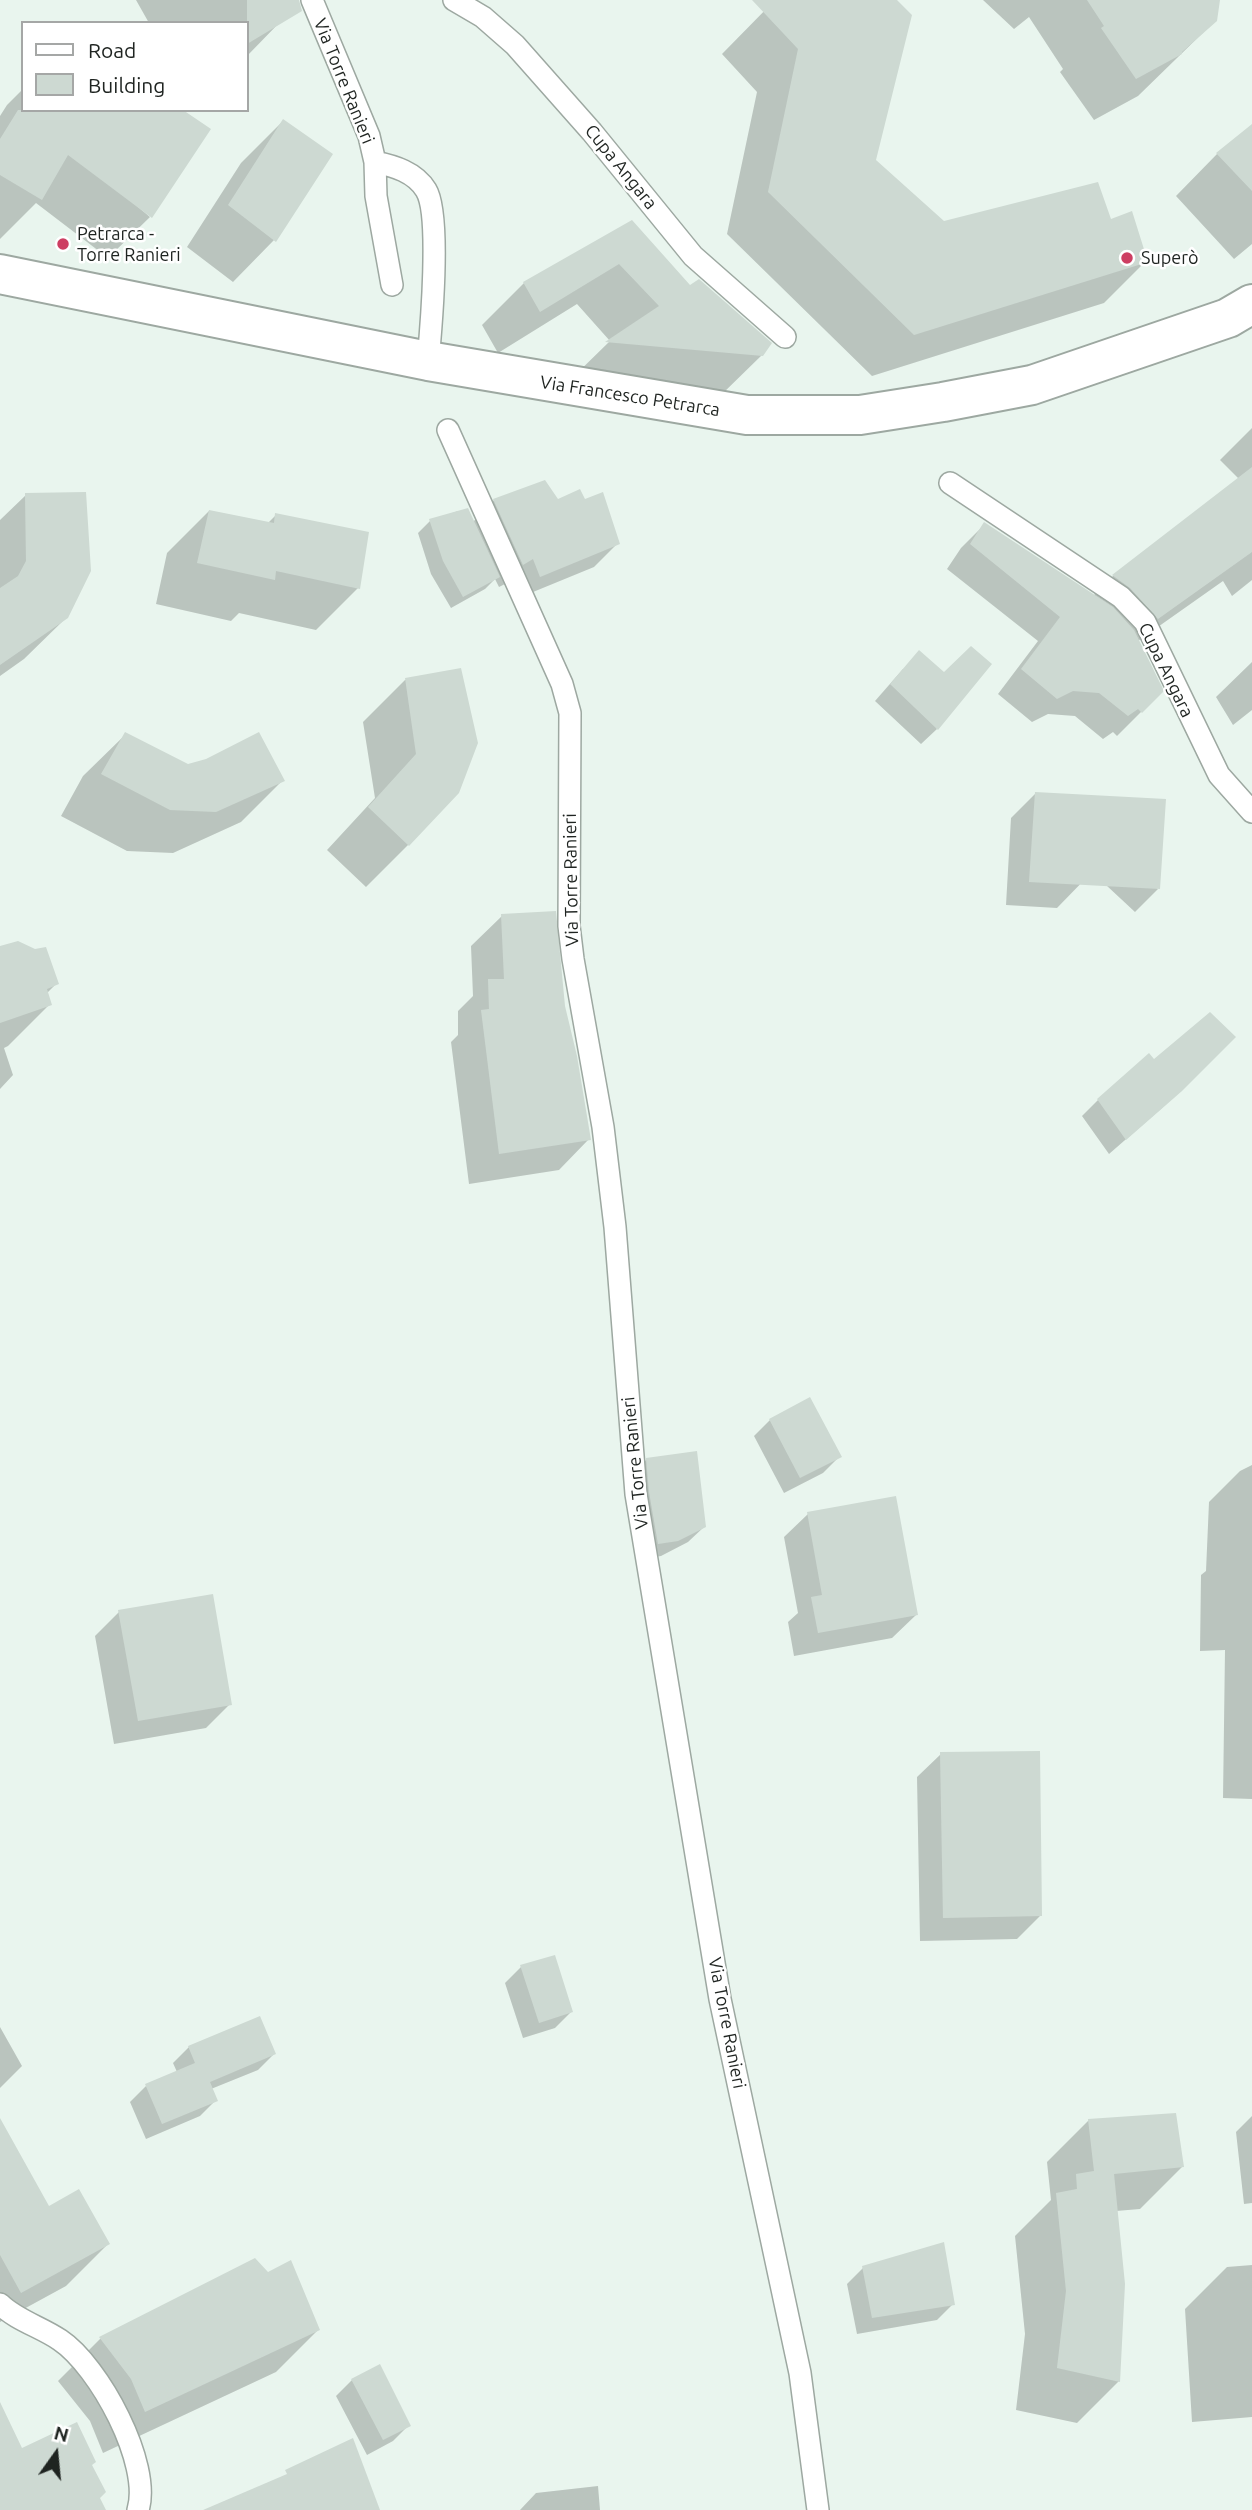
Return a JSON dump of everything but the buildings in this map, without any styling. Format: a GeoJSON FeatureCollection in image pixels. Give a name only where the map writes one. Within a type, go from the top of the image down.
{"type":"FeatureCollection","features":[{"type":"Feature","properties":{"kind":"street","name":"Via Francesco Petrarca"},"geometry":{"type":"LineString","coordinates":[[0,274],[428,362],[747,415],[860,415],[1032,384],[1228,318],[1252,304]]}},
{"type":"Feature","properties":{"kind":"lane","name":"Via Torre Ranieri"},"geometry":{"type":"LineString","coordinates":[[312,0],[369,136],[392,285]]}},
{"type":"Feature","properties":{"kind":"lane","name":"Cupa Angara"},"geometry":{"type":"LineString","coordinates":[[454,0],[483,17],[515,45],[592,132],[693,256],[785,337]]}},
{"type":"Feature","properties":{"kind":"lane","name":"Via Torre Ranieri"},"geometry":{"type":"LineString","coordinates":[[375,162],[405,171],[425,188],[430,201],[432,306],[428,362]]}},
{"type":"Feature","properties":{"kind":"lane","name":"Via Torre Ranieri"},"geometry":{"type":"LineString","coordinates":[[449,430],[562,684],[570,713],[569,926],[608,1165],[636,1494],[720,1999],[800,2373],[818,2510]]}},
{"type":"Feature","properties":{"kind":"lane","name":"Cupa Angara"},"geometry":{"type":"LineString","coordinates":[[950,483],[1121,597],[1145,622],[1219,775],[1252,812]]}},
{"type":"Feature","properties":{"kind":"lane"},"geometry":{"type":"LineString","coordinates":[[0,2304],[76,2352],[105,2390],[134,2452],[140,2480],[141,2501],[138,2510]]}},
{"type":"Feature","properties":{"kind":"place","name":"Petrarca - Torre Ranieri"},"geometry":{"type":"Point","coordinates":[63,244]}},
{"type":"Feature","properties":{"kind":"place","name":"Superò"},"geometry":{"type":"Point","coordinates":[1127,258]}}]}
